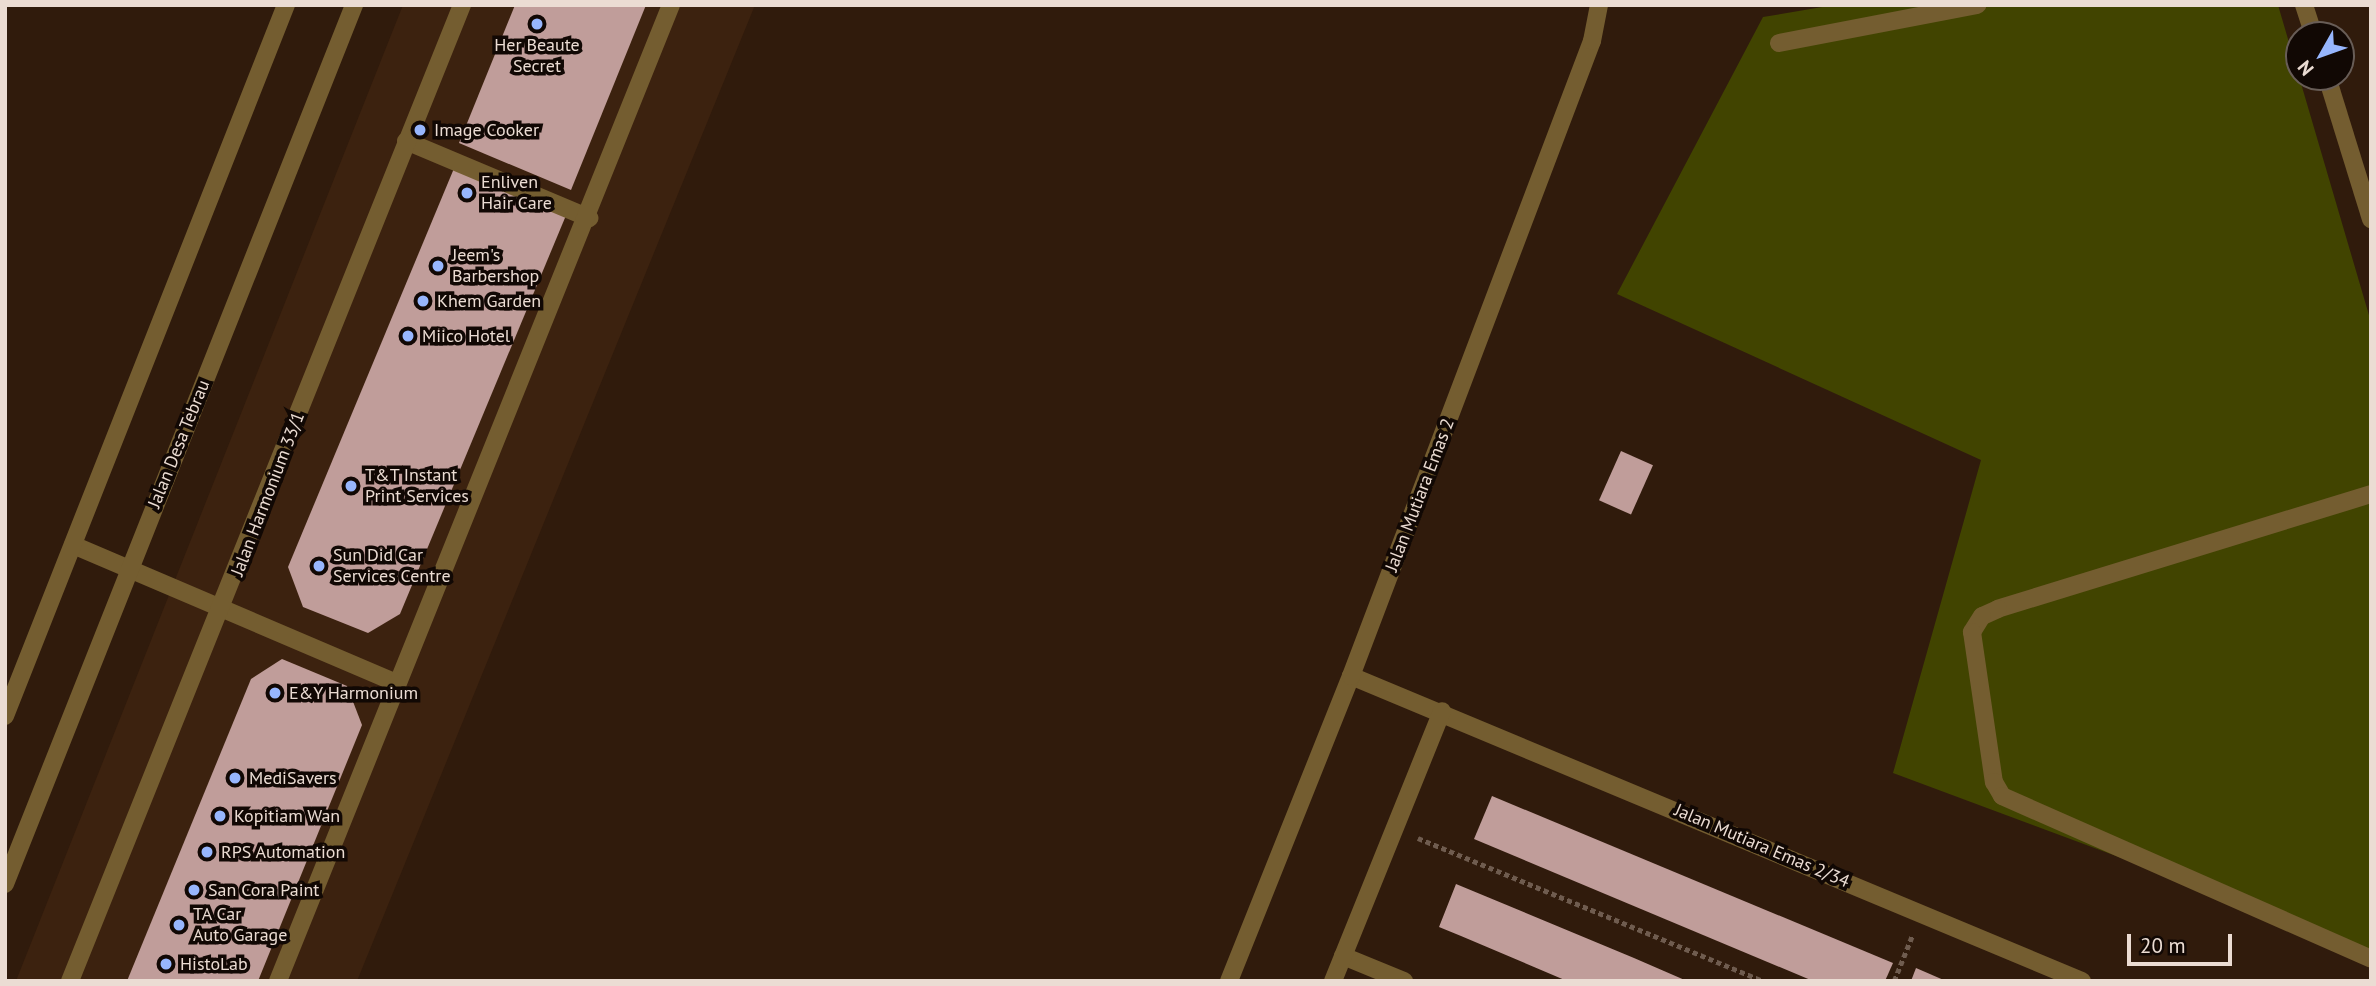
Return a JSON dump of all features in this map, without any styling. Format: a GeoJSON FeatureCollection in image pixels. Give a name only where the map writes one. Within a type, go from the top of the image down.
{"type":"FeatureCollection","features":[{"type":"Feature","properties":{"kind":"street"},"geometry":{"type":"LineString","coordinates":[[5,716],[286,5]]}},
{"type":"Feature","properties":{"kind":"street","name":"Jalan Desa Tebrau"},"geometry":{"type":"LineString","coordinates":[[5,884],[354,5]]}},
{"type":"Feature","properties":{"kind":"street","name":"Jalan Harmonium 33/1"},"geometry":{"type":"LineString","coordinates":[[70,981],[223,609],[462,5]]}},
{"type":"Feature","properties":{"kind":"street"},"geometry":{"type":"LineString","coordinates":[[278,981],[396,683],[589,218],[671,5]]}},
{"type":"Feature","properties":{"kind":"street","name":"Jalan Mutiara Emas 2"},"geometry":{"type":"LineString","coordinates":[[1229,981],[1351,676],[1591,41],[1599,5]]}},
{"type":"Feature","properties":{"kind":"street"},"geometry":{"type":"LineString","coordinates":[[1779,43],[1977,5]]}},
{"type":"Feature","properties":{"kind":"street"},"geometry":{"type":"LineString","coordinates":[[2331,91],[2371,219]]}},
{"type":"Feature","properties":{"kind":"street"},"geometry":{"type":"LineString","coordinates":[[406,141],[589,218]]}},
{"type":"Feature","properties":{"kind":"street"},"geometry":{"type":"LineString","coordinates":[[2371,494],[1998,609],[1976,623],[1972,641],[1994,782],[2002,796],[2371,959]]}},
{"type":"Feature","properties":{"kind":"street"},"geometry":{"type":"LineString","coordinates":[[73,545],[396,683]]}},
{"type":"Feature","properties":{"kind":"street","name":"Jalan Mutiara Emas 2/34"},"geometry":{"type":"LineString","coordinates":[[1351,676],[1442,711],[2082,981]]}},
{"type":"Feature","properties":{"kind":"street"},"geometry":{"type":"LineString","coordinates":[[1333,981],[1442,711]]}},
{"type":"Feature","properties":{"kind":"street"},"geometry":{"type":"LineString","coordinates":[[1343,956],[1404,981]]}},
{"type":"Feature","properties":{"kind":"path"},"geometry":{"type":"LineString","coordinates":[[1395,829],[1763,981]]}},
{"type":"Feature","properties":{"kind":"path"},"geometry":{"type":"LineString","coordinates":[[1894,981],[1921,913]]}},
{"type":"Feature","properties":{"kind":"shaded area"},"geometry":{"type":"Polygon","coordinates":[[[403,5],[755,5],[357,981],[16,981],[403,5]]]}},
{"type":"Feature","properties":{"kind":"shaded area"},"geometry":{"type":"Polygon","coordinates":[[[1834,5],[2278,5],[2285,29],[2285,91],[2303,91],[2371,322],[2371,951],[1893,773],[1981,460],[1617,294],[1763,17],[1834,5]]]}},
{"type":"Feature","properties":{"kind":"building"},"geometry":{"type":"Polygon","coordinates":[[[515,5],[646,5],[571,190],[459,143],[515,5]]]}},
{"type":"Feature","properties":{"kind":"building"},"geometry":{"type":"Polygon","coordinates":[[[455,166],[567,213],[400,614],[368,633],[303,607],[288,567],[455,166]]]}},
{"type":"Feature","properties":{"kind":"building"},"geometry":{"type":"Polygon","coordinates":[[[1621,451],[1653,465],[1631,515],[1599,500],[1621,451]]]}},
{"type":"Feature","properties":{"kind":"building"},"geometry":{"type":"Polygon","coordinates":[[[282,659],[347,686],[362,725],[258,981],[127,981],[251,679],[282,659]]]}},
{"type":"Feature","properties":{"kind":"building"},"geometry":{"type":"Polygon","coordinates":[[[1492,796],[1893,963],[1885,981],[1813,981],[1474,839],[1492,796]]]}},
{"type":"Feature","properties":{"kind":"building"},"geometry":{"type":"Polygon","coordinates":[[[1456,884],[1687,981],[1567,981],[1439,927],[1456,884]]]}},
{"type":"Feature","properties":{"kind":"building"},"geometry":{"type":"Polygon","coordinates":[[[1916,968],[1946,981],[1911,981],[1916,968]]]}},
{"type":"Feature","properties":{"kind":"place","name":"Her Beaute Secret"},"geometry":{"type":"Point","coordinates":[537,24]}},
{"type":"Feature","properties":{"kind":"place","name":"Image Cooker"},"geometry":{"type":"Point","coordinates":[420,130]}},
{"type":"Feature","properties":{"kind":"place","name":"Enliven Hair Care"},"geometry":{"type":"Point","coordinates":[467,193]}},
{"type":"Feature","properties":{"kind":"place","name":"Jeem's Barbershop"},"geometry":{"type":"Point","coordinates":[438,266]}},
{"type":"Feature","properties":{"kind":"place","name":"Khem Garden"},"geometry":{"type":"Point","coordinates":[423,301]}},
{"type":"Feature","properties":{"kind":"place","name":"Miico Hotel"},"geometry":{"type":"Point","coordinates":[408,336]}},
{"type":"Feature","properties":{"kind":"place","name":"T&T Instant Print Services"},"geometry":{"type":"Point","coordinates":[351,486]}},
{"type":"Feature","properties":{"kind":"place","name":"Sun Did Car Services Centre"},"geometry":{"type":"Point","coordinates":[319,566]}},
{"type":"Feature","properties":{"kind":"place","name":"E&Y Harmonium"},"geometry":{"type":"Point","coordinates":[275,693]}},
{"type":"Feature","properties":{"kind":"place","name":"MediSavers"},"geometry":{"type":"Point","coordinates":[235,778]}},
{"type":"Feature","properties":{"kind":"place","name":"Kopitiam Wan"},"geometry":{"type":"Point","coordinates":[220,816]}},
{"type":"Feature","properties":{"kind":"place","name":"RPS Automation"},"geometry":{"type":"Point","coordinates":[207,852]}},
{"type":"Feature","properties":{"kind":"place","name":"San Cora Paint"},"geometry":{"type":"Point","coordinates":[194,890]}},
{"type":"Feature","properties":{"kind":"place","name":"TA Car Auto Garage"},"geometry":{"type":"Point","coordinates":[179,925]}},
{"type":"Feature","properties":{"kind":"place","name":"HistoLab"},"geometry":{"type":"Point","coordinates":[166,964]}}]}
